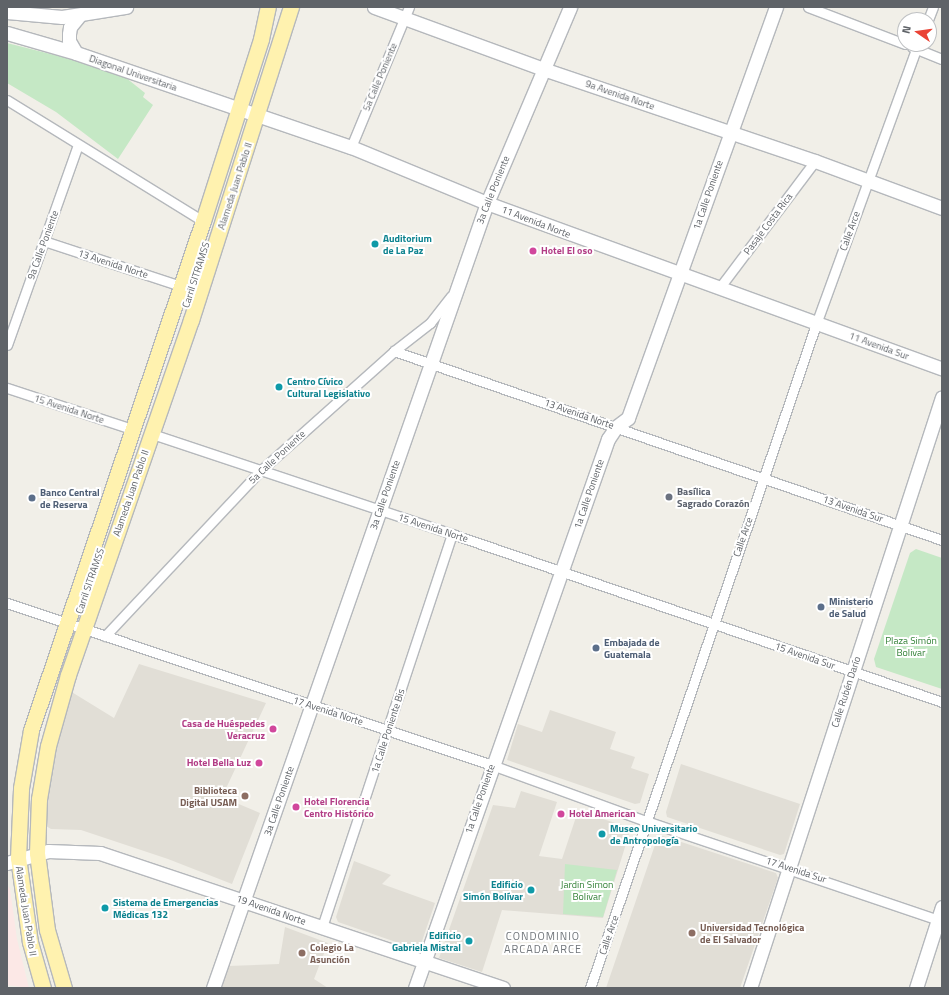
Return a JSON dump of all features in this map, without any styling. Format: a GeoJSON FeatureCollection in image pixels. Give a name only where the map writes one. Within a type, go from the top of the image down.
{"type":"FeatureCollection","features":[{"type":"Feature","properties":{"kind":"main road"},"geometry":{"type":"LineString","coordinates":[[7,12],[22,15],[79,16],[126,7]]}},
{"type":"Feature","properties":{"kind":"main road","name":"Alameda Juan Pablo II"},"geometry":{"type":"LineString","coordinates":[[43,988],[30,942],[23,857],[20,788],[25,757],[38,704],[75,626],[152,434],[249,112],[268,7]]}},
{"type":"Feature","properties":{"kind":"main road","name":"Carril SITRAMSS"},"geometry":{"type":"LineString","coordinates":[[275,25],[276,7]]}},
{"type":"Feature","properties":{"kind":"main road","name":"Carril SITRAMSS"},"geometry":{"type":"LineString","coordinates":[[75,626],[191,292],[281,7]]}},
{"type":"Feature","properties":{"kind":"main road","name":"Alameda Juan Pablo II"},"geometry":{"type":"LineString","coordinates":[[64,988],[23,857],[39,800],[48,746],[75,626],[132,429],[203,221],[291,7]]}},
{"type":"Feature","properties":{"kind":"main road","name":"9a Avenida Norte"},"geometry":{"type":"LineString","coordinates":[[374,7],[407,13],[543,69],[868,180],[942,208]]}},
{"type":"Feature","properties":{"kind":"main road","name":"3a Calle Poniente"},"geometry":{"type":"LineString","coordinates":[[213,988],[487,203],[570,7]]}},
{"type":"Feature","properties":{"kind":"main road","name":"1a Calle Poniente"},"geometry":{"type":"LineString","coordinates":[[415,988],[492,765],[608,439],[616,427],[628,418],[776,7]]}},
{"type":"Feature","properties":{"kind":"main road"},"geometry":{"type":"LineString","coordinates":[[13,34],[31,31],[33,21],[22,15]]}},
{"type":"Feature","properties":{"kind":"main road"},"geometry":{"type":"LineString","coordinates":[[76,53],[69,41],[68,34],[70,27],[79,16]]}},
{"type":"Feature","properties":{"kind":"main road","name":"Diagonal Universitaria"},"geometry":{"type":"LineString","coordinates":[[13,34],[76,53],[249,112]]}},
{"type":"Feature","properties":{"kind":"main road","name":"11 Avenida Norte"},"geometry":{"type":"LineString","coordinates":[[249,112],[351,147],[487,203],[680,276],[720,287],[816,324]]}},
{"type":"Feature","properties":{"kind":"main road","name":"11 Avenida Sur"},"geometry":{"type":"LineString","coordinates":[[816,324],[942,369]]}},
{"type":"Feature","properties":{"kind":"main road","name":"Calle Rubén Darío"},"geometry":{"type":"LineString","coordinates":[[750,988],[899,525],[942,397]]}},
{"type":"Feature","properties":{"kind":"main road","name":"19 Avenida Norte"},"geometry":{"type":"LineString","coordinates":[[23,857],[64,850],[100,853],[503,988]]}},
{"type":"Feature","properties":{"kind":"main road"},"geometry":{"type":"LineString","coordinates":[[23,857],[40,940],[55,988]]}},
{"type":"Feature","properties":{"kind":"main road"},"geometry":{"type":"LineString","coordinates":[[916,988],[941,916]]}},
{"type":"Feature","properties":{"kind":"street"},"geometry":{"type":"LineString","coordinates":[[808,7],[897,41]]}},
{"type":"Feature","properties":{"kind":"street","name":"5a Calle Poniente"},"geometry":{"type":"LineString","coordinates":[[351,147],[407,13]]}},
{"type":"Feature","properties":{"kind":"street","name":"Calle Arce"},"geometry":{"type":"LineString","coordinates":[[590,988],[649,822],[713,625],[816,324],[916,52]]}},
{"type":"Feature","properties":{"kind":"street"},"geometry":{"type":"LineString","coordinates":[[929,52],[942,59]]}},
{"type":"Feature","properties":{"kind":"street"},"geometry":{"type":"LineString","coordinates":[[7,100],[203,221]]}},
{"type":"Feature","properties":{"kind":"street","name":"9a Calle Poniente"},"geometry":{"type":"LineString","coordinates":[[7,345],[78,145]]}},
{"type":"Feature","properties":{"kind":"street","name":"Pasaje Costa Rica"},"geometry":{"type":"LineString","coordinates":[[720,287],[815,162]]}},
{"type":"Feature","properties":{"kind":"street","name":"13 Avenida Norte"},"geometry":{"type":"LineString","coordinates":[[44,241],[181,286]]}},
{"type":"Feature","properties":{"kind":"street","name":"5a Calle Poniente"},"geometry":{"type":"LineString","coordinates":[[105,636],[260,471],[394,351],[430,323],[457,287]]}},
{"type":"Feature","properties":{"kind":"street","name":"13 Avenida Norte"},"geometry":{"type":"LineString","coordinates":[[394,351],[763,479]]}},
{"type":"Feature","properties":{"kind":"street","name":"15 Avenida Norte"},"geometry":{"type":"LineString","coordinates":[[7,388],[132,429]]}},
{"type":"Feature","properties":{"kind":"street","name":"15 Avenida Norte"},"geometry":{"type":"LineString","coordinates":[[152,434],[379,511],[452,534],[713,625]]}},
{"type":"Feature","properties":{"kind":"street","name":"13 Avenida Sur"},"geometry":{"type":"LineString","coordinates":[[763,479],[942,540]]}},
{"type":"Feature","properties":{"kind":"street","name":"1a Calle Poniente Bis"},"geometry":{"type":"LineString","coordinates":[[322,927],[389,730],[452,534]]}},
{"type":"Feature","properties":{"kind":"street","name":"17 Avenida Norte"},"geometry":{"type":"LineString","coordinates":[[7,603],[311,706],[389,730],[492,765],[649,822]]}},
{"type":"Feature","properties":{"kind":"street","name":"15 Avenida Sur"},"geometry":{"type":"LineString","coordinates":[[713,625],[942,702]]}},
{"type":"Feature","properties":{"kind":"street","name":"17 Avenida Sur"},"geometry":{"type":"LineString","coordinates":[[649,822],[941,916]]}},
{"type":"Feature","properties":{"kind":"shaded area"},"geometry":{"type":"Polygon","coordinates":[[[139,664],[266,703],[222,797],[260,813],[232,884],[168,859],[81,830],[51,829],[46,826],[45,817],[55,740],[70,691],[114,718],[139,664]]]}},
{"type":"Feature","properties":{"kind":"shaded area"},"geometry":{"type":"Polygon","coordinates":[[[550,710],[616,732],[610,749],[635,757],[631,768],[649,774],[640,803],[635,804],[507,760],[518,724],[542,732],[550,710]]]}},
{"type":"Feature","properties":{"kind":"shaded area"},"geometry":{"type":"Polygon","coordinates":[[[681,764],[800,804],[784,854],[780,855],[667,817],[666,812],[681,764]]]}},
{"type":"Feature","properties":{"kind":"shaded area"},"geometry":{"type":"Polygon","coordinates":[[[521,791],[557,802],[539,856],[562,859],[578,811],[628,827],[630,831],[603,918],[502,910],[482,972],[439,958],[493,805],[515,808],[521,791]]]}},
{"type":"Feature","properties":{"kind":"shaded area","name":"Universidad Tecnológica de El Salvador"},"geometry":{"type":"Polygon","coordinates":[[[663,836],[776,873],[778,878],[740,988],[606,988],[657,839],[663,836]]]}},
{"type":"Feature","properties":{"kind":"shaded area"},"geometry":{"type":"Polygon","coordinates":[[[354,861],[391,875],[382,884],[435,903],[419,950],[338,922],[336,917],[354,861]]]}},
{"type":"Feature","properties":{"kind":"shaded area"},"geometry":{"type":"Polygon","coordinates":[[[7,885],[10,889],[17,939],[29,988],[7,985],[7,885]]]}},
{"type":"Feature","properties":{"kind":"shaded area","name":"Colegio La Asunción"},"geometry":{"type":"Polygon","coordinates":[[[285,927],[328,943],[314,979],[328,988],[221,988],[228,966],[279,964],[285,927]]]}},
{"type":"Feature","properties":{"kind":"green space"},"geometry":{"type":"Polygon","coordinates":[[[7,43],[90,64],[125,77],[145,93],[143,97],[153,105],[118,159],[56,112],[7,83],[7,43]]]}},
{"type":"Feature","properties":{"kind":"green space","name":"Plaza Simón Bolivar"},"geometry":{"type":"Polygon","coordinates":[[[916,549],[942,558],[942,689],[876,667],[874,659],[910,553],[916,549]]]}},
{"type":"Feature","properties":{"kind":"green space","name":"Jardin Simon Bolivar"},"geometry":{"type":"Polygon","coordinates":[[[565,864],[617,870],[603,917],[563,914],[565,864]]]}},
{"type":"Feature","properties":{"kind":"place","name":"Auditorium de La Paz"},"geometry":{"type":"Point","coordinates":[375,244]}},
{"type":"Feature","properties":{"kind":"place","name":"Hotel El oso"},"geometry":{"type":"Point","coordinates":[533,251]}},
{"type":"Feature","properties":{"kind":"place","name":"Centro Cívico Cultural Legislativo"},"geometry":{"type":"Point","coordinates":[279,387]}},
{"type":"Feature","properties":{"kind":"place","name":"Basílica Sagrado Corazón"},"geometry":{"type":"Point","coordinates":[669,497]}},
{"type":"Feature","properties":{"kind":"place","name":"Banco Central de Reserva"},"geometry":{"type":"Point","coordinates":[32,498]}},
{"type":"Feature","properties":{"kind":"place","name":"Ministerio de Salud"},"geometry":{"type":"Point","coordinates":[821,607]}},
{"type":"Feature","properties":{"kind":"place","name":"Embajada de Guatemala"},"geometry":{"type":"Point","coordinates":[596,648]}},
{"type":"Feature","properties":{"kind":"place","name":"Casa de Huéspedes Veracruz"},"geometry":{"type":"Point","coordinates":[273,729]}},
{"type":"Feature","properties":{"kind":"place","name":"Hotel Bella Luz"},"geometry":{"type":"Point","coordinates":[259,763]}},
{"type":"Feature","properties":{"kind":"place","name":"Biblioteca Digital USAM"},"geometry":{"type":"Point","coordinates":[245,796]}},
{"type":"Feature","properties":{"kind":"place","name":"Hotel Florencia Centro Histórico"},"geometry":{"type":"Point","coordinates":[296,807]}},
{"type":"Feature","properties":{"kind":"place","name":"Hotel American"},"geometry":{"type":"Point","coordinates":[561,814]}},
{"type":"Feature","properties":{"kind":"place","name":"Museo Universitario de Antropología"},"geometry":{"type":"Point","coordinates":[602,834]}},
{"type":"Feature","properties":{"kind":"place","name":"Edificio Simón Bolívar"},"geometry":{"type":"Point","coordinates":[531,890]}},
{"type":"Feature","properties":{"kind":"place","name":"Sistema de Emergencias Médicas 132"},"geometry":{"type":"Point","coordinates":[105,908]}},
{"type":"Feature","properties":{"kind":"place","name":"Universidad Tecnológica de El Salvador"},"geometry":{"type":"Point","coordinates":[692,933]}},
{"type":"Feature","properties":{"kind":"place","name":"Edificio Gabriela Mistral"},"geometry":{"type":"Point","coordinates":[469,941]}},
{"type":"Feature","properties":{"kind":"place","name":"Colegio La Asunción"},"geometry":{"type":"Point","coordinates":[302,953]}},
{"type":"Feature","properties":{"kind":"district","name":"CONDOMINIO ARCADA ARCE"},"geometry":{"type":"Point","coordinates":[543,943]}}]}
